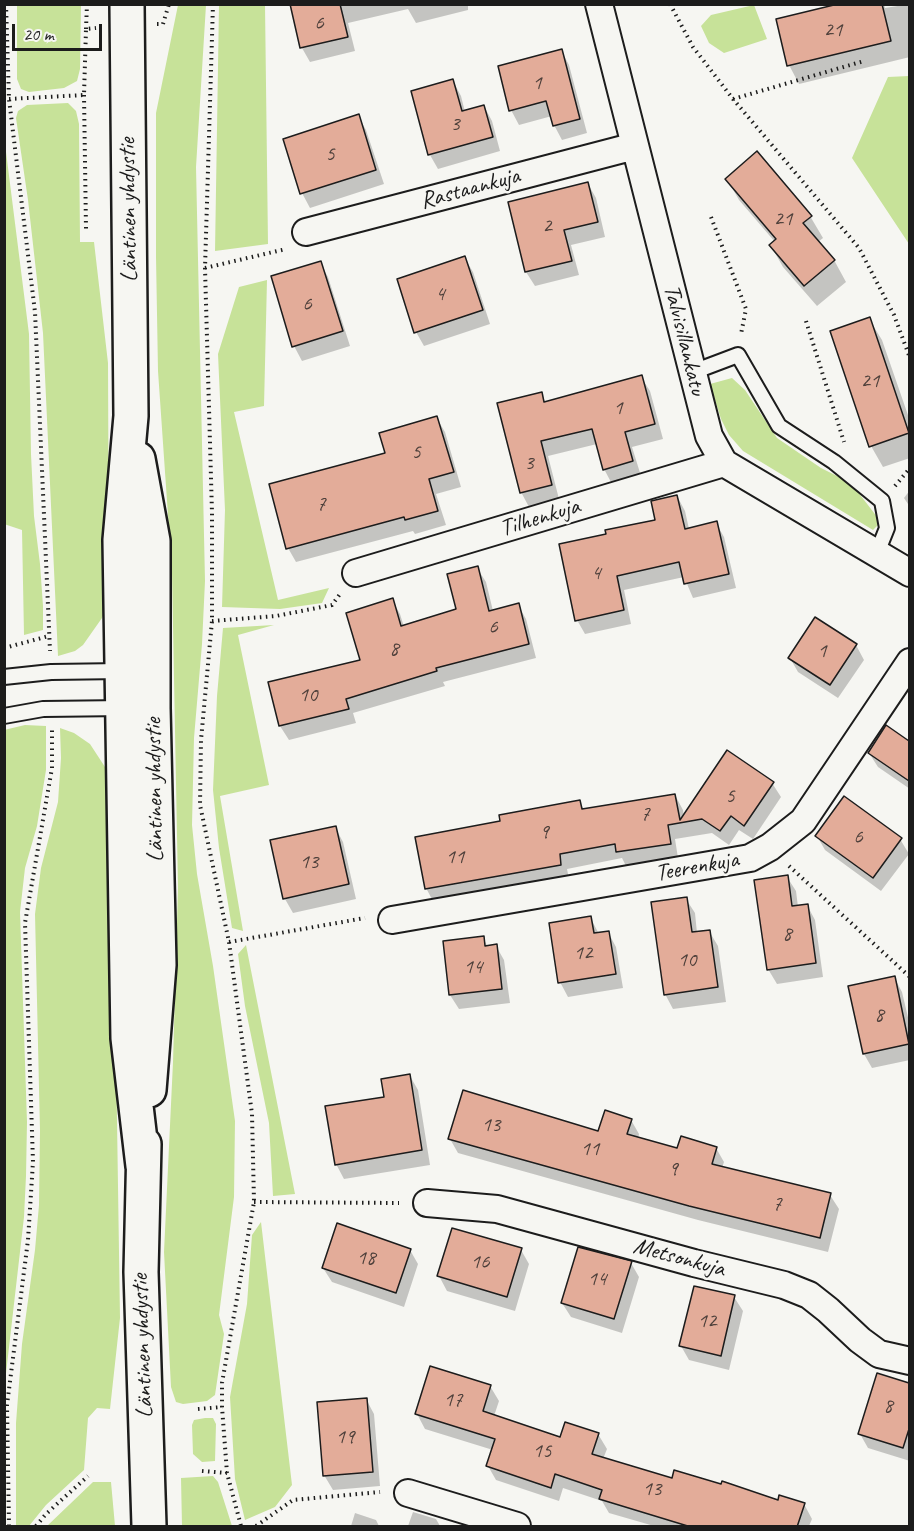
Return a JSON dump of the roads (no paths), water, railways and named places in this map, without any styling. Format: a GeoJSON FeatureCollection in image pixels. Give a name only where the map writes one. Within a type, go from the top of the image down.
{"type":"FeatureCollection","features":[{"type":"Feature","properties":{"kind":"main road","name":"Läntinen yhdystie"},"geometry":{"type":"LineString","coordinates":[[127,15],[131,416],[153,541],[138,670],[128,1038],[143,1166],[141,1272],[149,1527]]}},
{"type":"Feature","properties":{"kind":"street","name":"Talvisillankatu"},"geometry":{"type":"LineString","coordinates":[[599,4],[709,436],[724,463]]}},
{"type":"Feature","properties":{"kind":"street","name":"Rastaankuja"},"geometry":{"type":"LineString","coordinates":[[306,232],[634,146]]}},
{"type":"Feature","properties":{"kind":"street"},"geometry":{"type":"LineString","coordinates":[[724,463],[909,573]]}},
{"type":"Feature","properties":{"kind":"street","name":"Tilhenkuja"},"geometry":{"type":"LineString","coordinates":[[356,573],[724,463]]}},
{"type":"Feature","properties":{"kind":"street","name":"Teerenkuja"},"geometry":{"type":"LineString","coordinates":[[392,920],[750,858],[770,847],[803,821],[909,662]]}},
{"type":"Feature","properties":{"kind":"street","name":"Metsonkuja"},"geometry":{"type":"LineString","coordinates":[[427,1203],[497,1209],[783,1285],[808,1295],[879,1354],[909,1361]]}},
{"type":"Feature","properties":{"kind":"street"},"geometry":{"type":"LineString","coordinates":[[408,1492],[517,1527]]}},
{"type":"Feature","properties":{"kind":"lane"},"geometry":{"type":"LineString","coordinates":[[693,372],[738,355],[779,426],[834,462],[882,501],[887,528],[877,553]]}},
{"type":"Feature","properties":{"kind":"lane"},"geometry":{"type":"LineString","coordinates":[[4,677],[51,672],[138,670]]}},
{"type":"Feature","properties":{"kind":"lane"},"geometry":{"type":"LineString","coordinates":[[4,716],[52,709],[138,708]]}}]}
